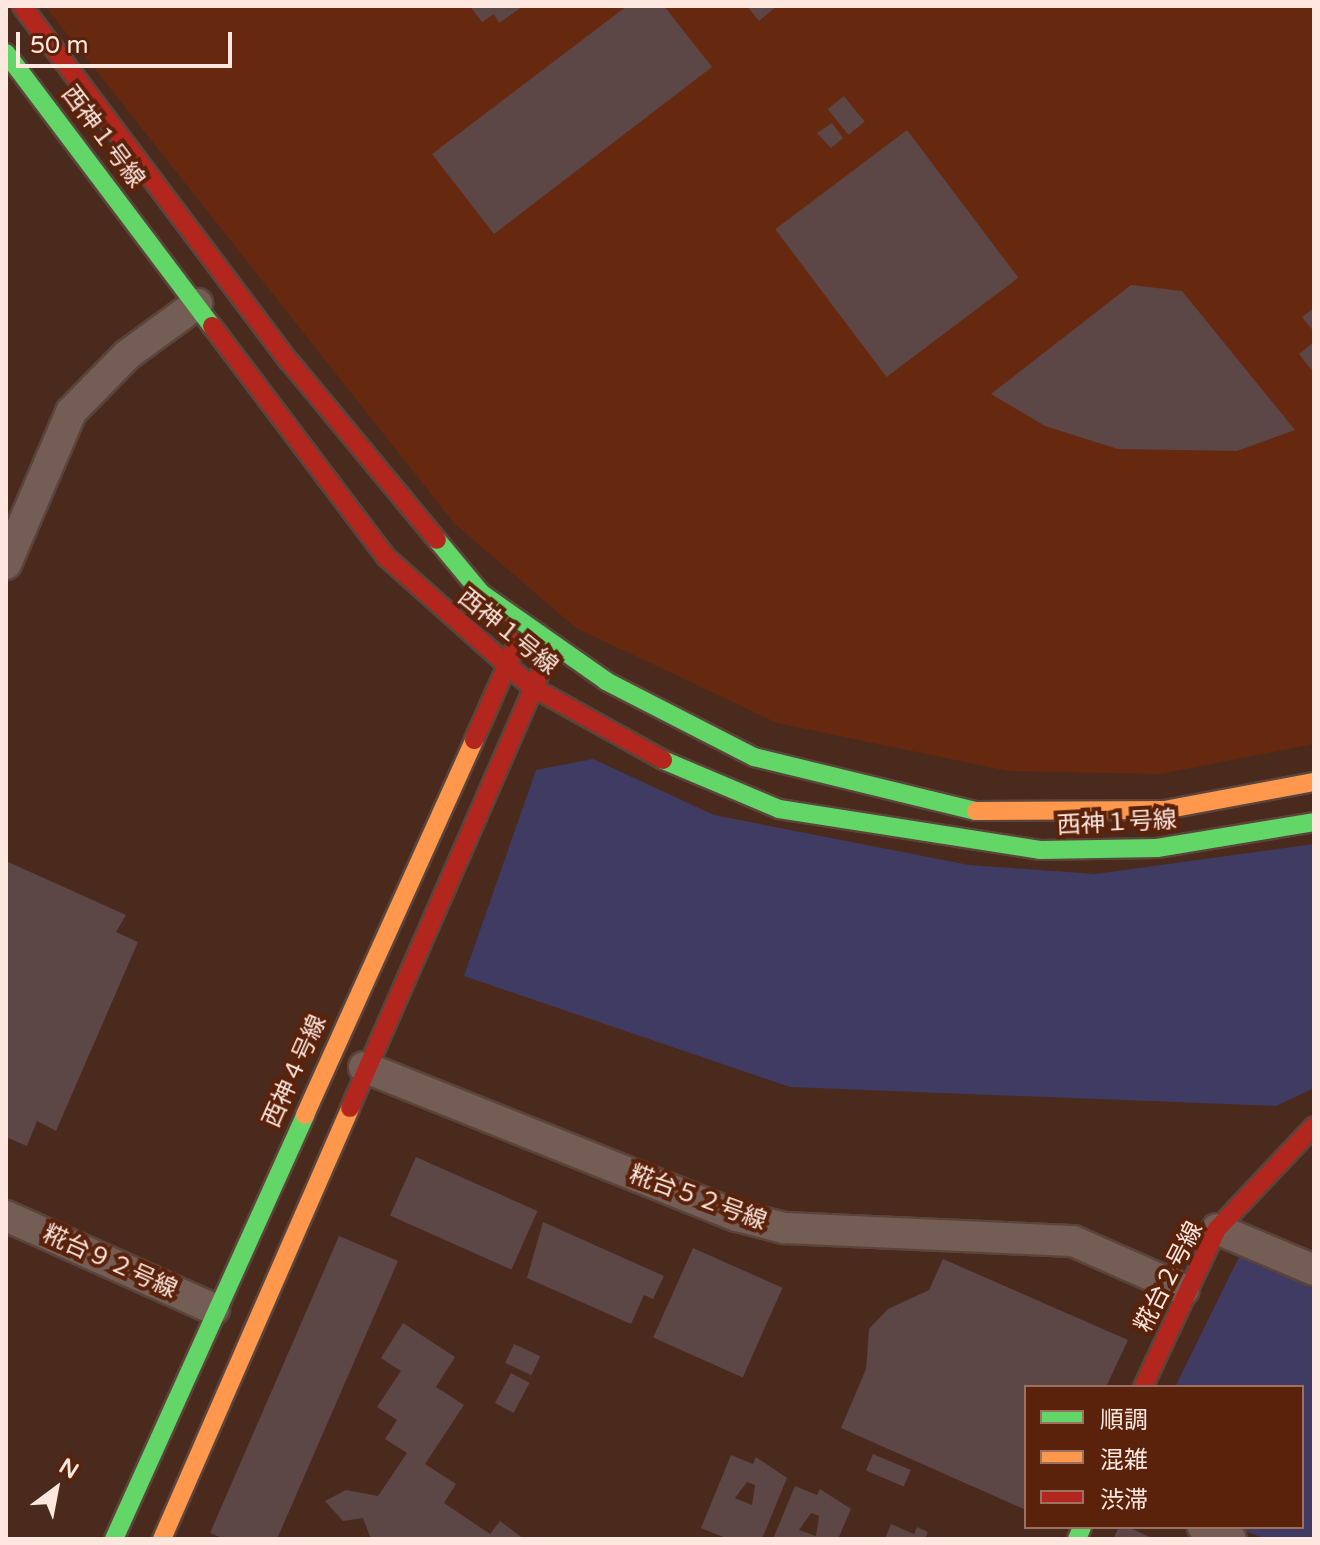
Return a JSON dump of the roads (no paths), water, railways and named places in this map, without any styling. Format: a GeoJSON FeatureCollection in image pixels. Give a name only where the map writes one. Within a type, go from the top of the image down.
{"type":"FeatureCollection","features":[{"type":"Feature","properties":{"kind":"street","name":"西神１号線"},"geometry":{"type":"LineString","coordinates":[[22,6],[299,374],[481,593],[606,681],[754,757],[938,807],[1029,816],[1164,810],[1314,782]]}},
{"type":"Feature","properties":{"kind":"street","name":"西神１号線"},"geometry":{"type":"LineString","coordinates":[[6,53],[386,557],[532,687],[691,776],[779,809],[873,828],[1040,850],[1157,848],[1314,822]]}},
{"type":"Feature","properties":{"kind":"street"},"geometry":{"type":"LineString","coordinates":[[6,564],[71,412],[127,355],[197,304]]}},
{"type":"Feature","properties":{"kind":"street","name":"西神４号線"},"geometry":{"type":"LineString","coordinates":[[114,1539],[214,1309],[504,665],[527,625]]}},
{"type":"Feature","properties":{"kind":"street"},"geometry":{"type":"LineString","coordinates":[[162,1539],[364,1067],[532,687],[554,645]]}},
{"type":"Feature","properties":{"kind":"street","name":"糀台５２号線"},"geometry":{"type":"LineString","coordinates":[[364,1067],[737,1216],[784,1228],[1073,1241],[1184,1290]]}},
{"type":"Feature","properties":{"kind":"street","name":"糀台２号線"},"geometry":{"type":"LineString","coordinates":[[1144,1385],[1184,1290],[1217,1229],[1314,1126]]}},
{"type":"Feature","properties":{"kind":"street","name":"糀台９２号線"},"geometry":{"type":"LineString","coordinates":[[6,1216],[214,1309]]}},
{"type":"Feature","properties":{"kind":"street"},"geometry":{"type":"LineString","coordinates":[[1217,1229],[1314,1270]]}},
{"type":"Feature","properties":{"kind":"street"},"geometry":{"type":"LineString","coordinates":[[1208,1529],[1231,1539]]}}]}
